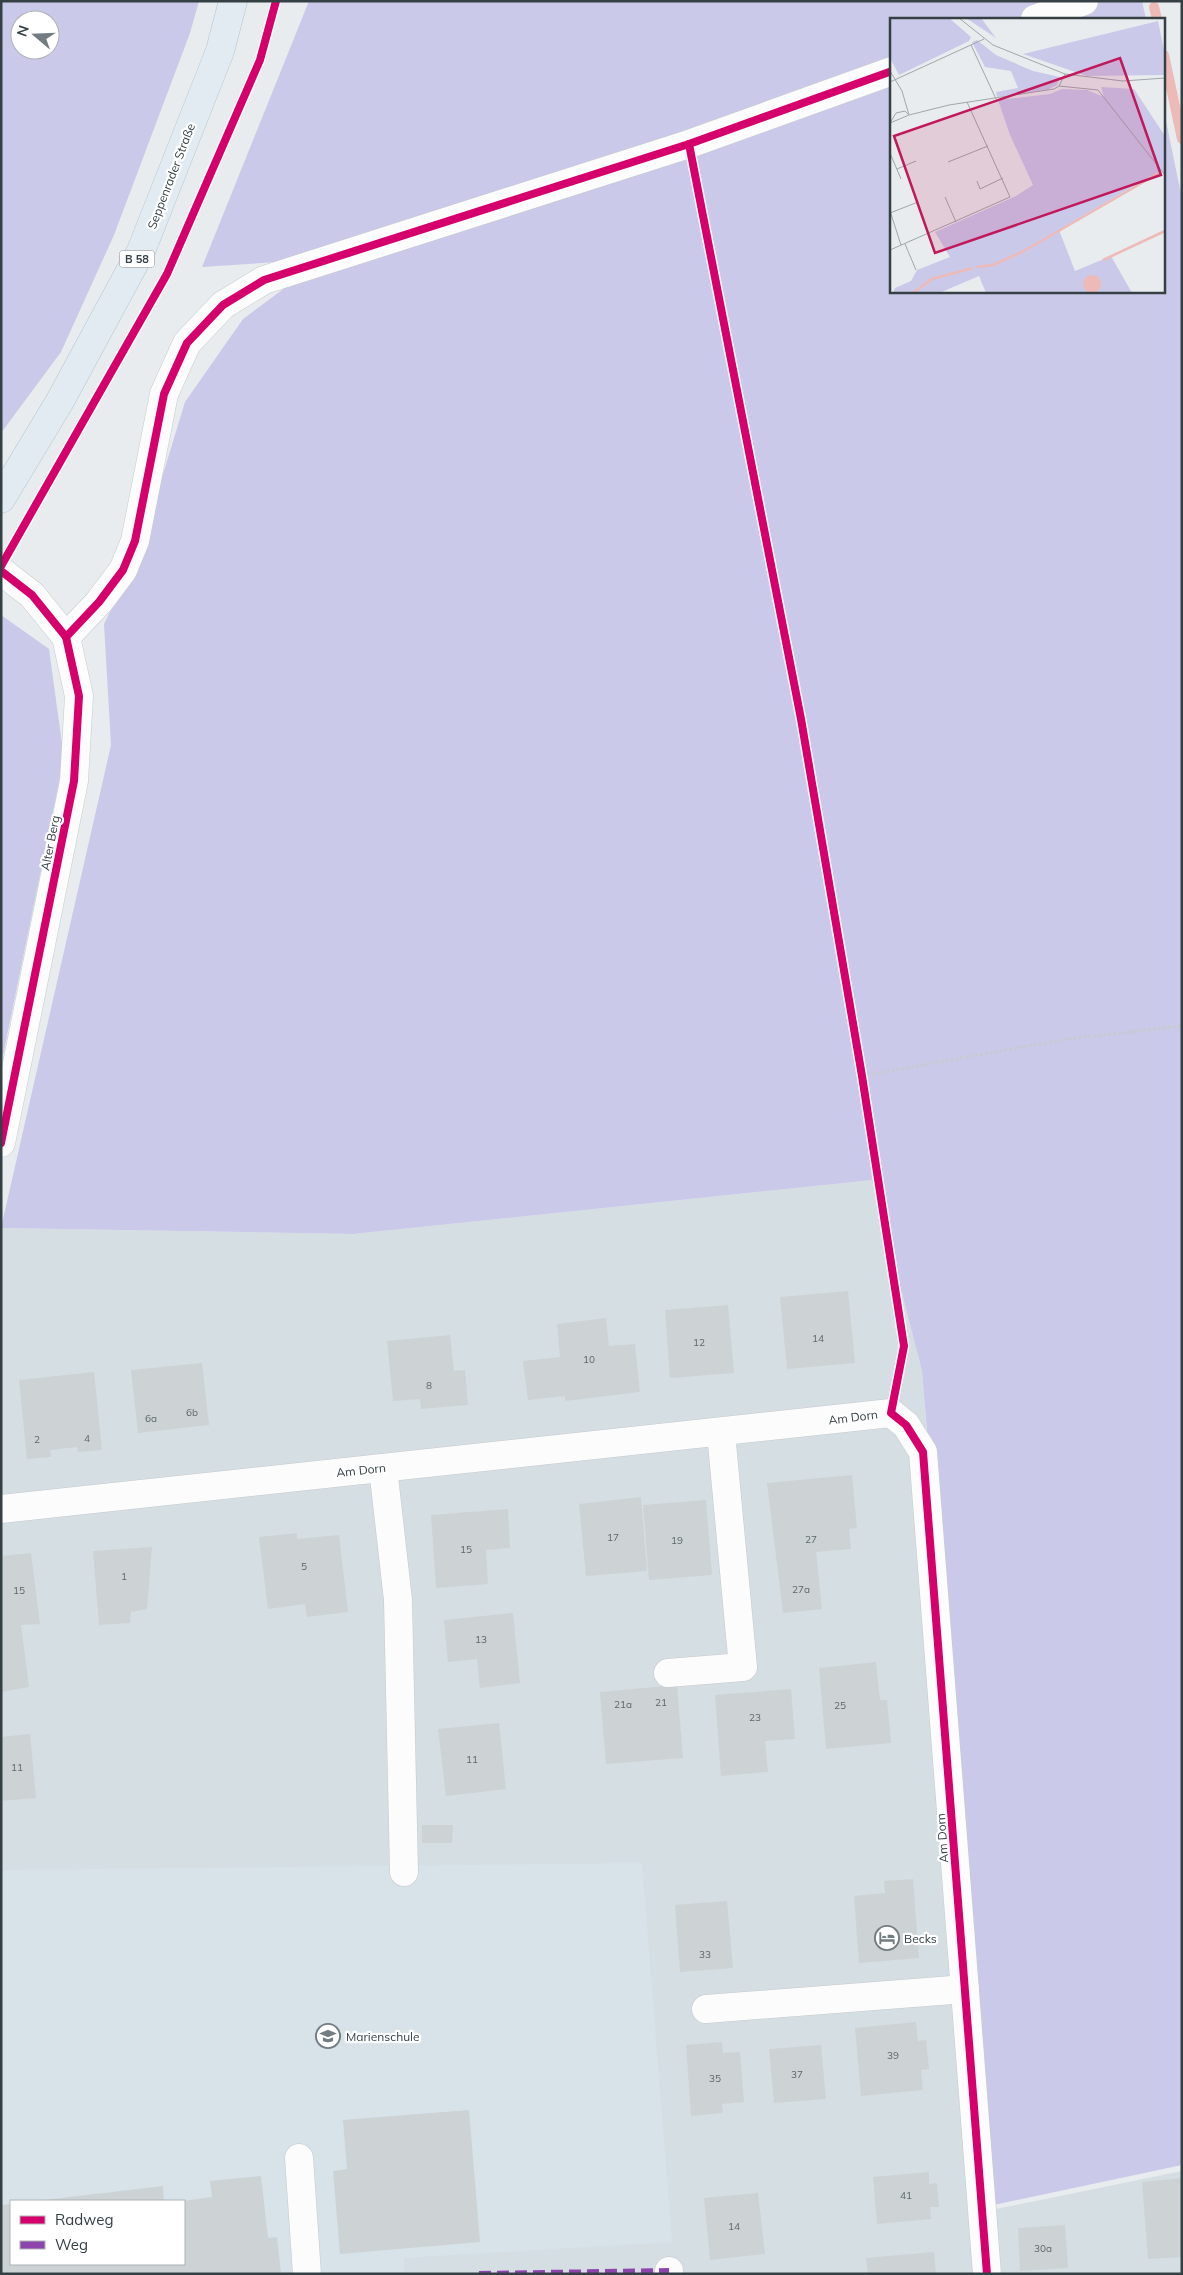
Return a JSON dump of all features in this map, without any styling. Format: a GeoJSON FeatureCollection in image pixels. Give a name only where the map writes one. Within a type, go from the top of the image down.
{"type":"FeatureCollection","features":[{"type":"Feature","properties":{"kind":"main road","name":"Seppenrader Straße"},"geometry":{"type":"LineString","coordinates":[[1,499],[60,401],[141,251],[220,51],[233,1]]}},
{"type":"Feature","properties":{"kind":"street"},"geometry":{"type":"LineString","coordinates":[[1038,18],[1084,1]]}},
{"type":"Feature","properties":{"kind":"street"},"geometry":{"type":"LineString","coordinates":[[66,637],[99,602],[123,570],[135,541],[164,394],[187,343],[223,305],[264,280],[689,144],[890,71]]}},
{"type":"Feature","properties":{"kind":"street","name":"Alter Berg"},"geometry":{"type":"LineString","coordinates":[[1,571],[32,595],[66,637],[79,696],[74,781],[1,1143]]}},
{"type":"Feature","properties":{"kind":"street","name":"Am Dorn"},"geometry":{"type":"LineString","coordinates":[[1,1509],[891,1412],[906,1425],[923,1452],[987,2274]]}},
{"type":"Feature","properties":{"kind":"street"},"geometry":{"type":"LineString","coordinates":[[668,1673],[744,1667],[721,1432]]}},
{"type":"Feature","properties":{"kind":"street"},"geometry":{"type":"LineString","coordinates":[[383,1468],[398,1600],[404,1872]]}},
{"type":"Feature","properties":{"kind":"street"},"geometry":{"type":"LineString","coordinates":[[706,2009],[964,1989]]}},
{"type":"Feature","properties":{"kind":"street"},"geometry":{"type":"LineString","coordinates":[[299,2158],[307,2274]]}},
{"type":"Feature","properties":{"kind":"path"},"geometry":{"type":"LineString","coordinates":[[862,1076],[1067,1039],[1182,1026]]}},
{"type":"Feature","properties":{"kind":"shaded area"},"geometry":{"type":"Polygon","coordinates":[[[1,1],[199,1],[190,33],[114,235],[61,352],[1,433],[1,1]]]}},
{"type":"Feature","properties":{"kind":"shaded area"},"geometry":{"type":"Polygon","coordinates":[[[309,1],[1076,1],[1030,18],[890,18],[890,68],[293,261],[202,267],[309,1]]]}},
{"type":"Feature","properties":{"kind":"shaded area"},"geometry":{"type":"Polygon","coordinates":[[[1092,1],[1142,1],[1146,18],[1046,18],[1092,1]]]}},
{"type":"Feature","properties":{"kind":"shaded area"},"geometry":{"type":"Polygon","coordinates":[[[890,74],[890,292],[1166,292],[1166,121],[1182,199],[1182,2165],[989,2206],[973,1984],[922,1371],[873,1180],[353,1234],[1,1228],[111,745],[104,624],[139,553],[185,402],[243,319],[305,273],[890,74]]]}},
{"type":"Feature","properties":{"kind":"shaded area"},"geometry":{"type":"Polygon","coordinates":[[[1,615],[49,649],[64,758],[1,1065],[1,615]]]}},
{"type":"Feature","properties":{"kind":"shaded area"},"geometry":{"type":"Polygon","coordinates":[[[873,1180],[922,1371],[986,2211],[1182,2171],[1182,2274],[1,2274],[1,1228],[353,1234],[873,1180]]]}},
{"type":"Feature","properties":{"kind":"shaded area","name":"Marienschule"},"geometry":{"type":"Polygon","coordinates":[[[642,1863],[672,2242],[404,2258],[404,2274],[1,2274],[1,1870],[642,1863]]]}},
{"type":"Feature","properties":{"kind":"building"},"geometry":{"type":"Polygon","coordinates":[[[848,1291],[855,1363],[787,1369],[780,1297],[848,1291]]]}},
{"type":"Feature","properties":{"kind":"building"},"geometry":{"type":"Polygon","coordinates":[[[728,1305],[734,1373],[670,1378],[665,1310],[728,1305]]]}},
{"type":"Feature","properties":{"kind":"building"},"geometry":{"type":"Polygon","coordinates":[[[606,1318],[609,1346],[635,1344],[640,1392],[565,1401],[565,1396],[528,1400],[523,1361],[560,1357],[557,1324],[606,1318]]]}},
{"type":"Feature","properties":{"kind":"building"},"geometry":{"type":"Polygon","coordinates":[[[450,1335],[454,1371],[465,1370],[468,1405],[421,1409],[420,1399],[393,1401],[387,1341],[450,1335]]]}},
{"type":"Feature","properties":{"kind":"building"},"geometry":{"type":"Polygon","coordinates":[[[202,1363],[209,1425],[138,1433],[131,1370],[202,1363]]]}},
{"type":"Feature","properties":{"kind":"building"},"geometry":{"type":"Polygon","coordinates":[[[94,1372],[102,1450],[78,1452],[77,1447],[50,1450],[51,1457],[27,1459],[19,1380],[94,1372]]]}},
{"type":"Feature","properties":{"kind":"building"},"geometry":{"type":"Polygon","coordinates":[[[852,1475],[857,1528],[849,1529],[851,1549],[816,1552],[822,1609],[783,1613],[767,1483],[852,1475]]]}},
{"type":"Feature","properties":{"kind":"building"},"geometry":{"type":"Polygon","coordinates":[[[641,1497],[647,1571],[586,1576],[579,1504],[641,1497]]]}},
{"type":"Feature","properties":{"kind":"building"},"geometry":{"type":"Polygon","coordinates":[[[706,1500],[712,1575],[649,1580],[643,1505],[706,1500]]]}},
{"type":"Feature","properties":{"kind":"building"},"geometry":{"type":"Polygon","coordinates":[[[508,1509],[510,1548],[486,1550],[488,1584],[436,1588],[431,1515],[508,1509]]]}},
{"type":"Feature","properties":{"kind":"building"},"geometry":{"type":"Polygon","coordinates":[[[297,1533],[297,1539],[339,1535],[348,1612],[307,1617],[305,1604],[268,1609],[259,1537],[297,1533]]]}},
{"type":"Feature","properties":{"kind":"building"},"geometry":{"type":"Polygon","coordinates":[[[152,1547],[147,1609],[131,1612],[130,1623],[99,1625],[93,1551],[152,1547]]]}},
{"type":"Feature","properties":{"kind":"building"},"geometry":{"type":"Polygon","coordinates":[[[31,1553],[40,1624],[21,1625],[29,1687],[1,1692],[1,1556],[31,1553]]]}},
{"type":"Feature","properties":{"kind":"building"},"geometry":{"type":"Polygon","coordinates":[[[513,1613],[520,1683],[480,1688],[477,1659],[448,1662],[444,1620],[513,1613]]]}},
{"type":"Feature","properties":{"kind":"building"},"geometry":{"type":"Polygon","coordinates":[[[876,1662],[880,1700],[887,1700],[891,1743],[826,1749],[819,1668],[876,1662]]]}},
{"type":"Feature","properties":{"kind":"building"},"geometry":{"type":"Polygon","coordinates":[[[677,1685],[683,1758],[606,1764],[600,1692],[677,1685]]]}},
{"type":"Feature","properties":{"kind":"building"},"geometry":{"type":"Polygon","coordinates":[[[791,1689],[795,1739],[765,1741],[768,1772],[721,1776],[715,1695],[791,1689]]]}},
{"type":"Feature","properties":{"kind":"building"},"geometry":{"type":"Polygon","coordinates":[[[499,1723],[506,1789],[446,1796],[438,1729],[499,1723]]]}},
{"type":"Feature","properties":{"kind":"building"},"geometry":{"type":"Polygon","coordinates":[[[30,1734],[36,1798],[1,1801],[1,1737],[30,1734]]]}},
{"type":"Feature","properties":{"kind":"building"},"geometry":{"type":"Polygon","coordinates":[[[422,1825],[453,1825],[452,1843],[422,1843],[422,1825]]]}},
{"type":"Feature","properties":{"kind":"building"},"geometry":{"type":"Polygon","coordinates":[[[913,1879],[919,1958],[859,1963],[854,1896],[885,1893],[884,1881],[913,1879]]]}},
{"type":"Feature","properties":{"kind":"building"},"geometry":{"type":"Polygon","coordinates":[[[727,1901],[733,1968],[680,1972],[675,1905],[727,1901]]]}},
{"type":"Feature","properties":{"kind":"building"},"geometry":{"type":"Polygon","coordinates":[[[916,2022],[918,2041],[926,2040],[929,2069],[921,2070],[923,2090],[861,2096],[855,2028],[916,2022]]]}},
{"type":"Feature","properties":{"kind":"building"},"geometry":{"type":"Polygon","coordinates":[[[722,2042],[723,2053],[740,2052],[744,2102],[722,2104],[723,2113],[691,2116],[686,2045],[722,2042]]]}},
{"type":"Feature","properties":{"kind":"building"},"geometry":{"type":"Polygon","coordinates":[[[821,2045],[826,2099],[774,2103],[769,2049],[821,2045]]]}},
{"type":"Feature","properties":{"kind":"building"},"geometry":{"type":"Polygon","coordinates":[[[469,2110],[480,2242],[340,2254],[333,2171],[347,2169],[343,2120],[469,2110]]]}},
{"type":"Feature","properties":{"kind":"building"},"geometry":{"type":"Polygon","coordinates":[[[929,2172],[929,2184],[937,2183],[939,2207],[930,2207],[931,2219],[877,2224],[873,2177],[929,2172]]]}},
{"type":"Feature","properties":{"kind":"building"},"geometry":{"type":"Polygon","coordinates":[[[261,2176],[268,2238],[277,2237],[281,2274],[1,2274],[1,2205],[10,2204],[10,2265],[185,2265],[185,2201],[212,2197],[210,2181],[261,2176]]]}},
{"type":"Feature","properties":{"kind":"building"},"geometry":{"type":"Polygon","coordinates":[[[1182,2178],[1182,2257],[1148,2259],[1142,2182],[1182,2178]]]}},
{"type":"Feature","properties":{"kind":"building"},"geometry":{"type":"Polygon","coordinates":[[[163,2186],[164,2200],[45,2200],[163,2186]]]}},
{"type":"Feature","properties":{"kind":"building"},"geometry":{"type":"Polygon","coordinates":[[[758,2193],[765,2254],[710,2260],[704,2198],[758,2193]]]}},
{"type":"Feature","properties":{"kind":"building"},"geometry":{"type":"Polygon","coordinates":[[[1065,2225],[1068,2268],[1020,2271],[1018,2228],[1065,2225]]]}},
{"type":"Feature","properties":{"kind":"building"},"geometry":{"type":"Polygon","coordinates":[[[934,2252],[936,2274],[868,2274],[866,2258],[934,2252]]]}},
{"type":"Feature","properties":{"kind":"waterway"},"geometry":{"type":"LineString","coordinates":[[1154,7],[1157,18]]}},
{"type":"Feature","properties":{"kind":"waterway"},"geometry":{"type":"LineString","coordinates":[[1166,64],[1182,139]]}},
{"type":"Feature","properties":{"kind":"marked path"},"geometry":{"type":"LineString","coordinates":[[479,2274],[669,2271]]}},
{"type":"Feature","properties":{"kind":"cycle path"},"geometry":{"type":"LineString","coordinates":[[1,566],[167,274],[260,60],[276,1]]}},
{"type":"Feature","properties":{"kind":"cycle path"},"geometry":{"type":"LineString","coordinates":[[66,637],[99,602],[123,570],[135,541],[164,394],[187,343],[223,305],[264,280],[689,144],[890,72]]}},
{"type":"Feature","properties":{"kind":"cycle path"},"geometry":{"type":"LineString","coordinates":[[689,144],[801,719],[862,1076],[904,1346],[891,1413],[906,1425],[923,1452],[987,2274]]}},
{"type":"Feature","properties":{"kind":"cycle path"},"geometry":{"type":"LineString","coordinates":[[1,571],[32,595],[66,637],[79,696],[74,781],[1,1143]]}},
{"type":"Feature","properties":{"kind":"place","name":"Becks"},"geometry":{"type":"Point","coordinates":[887,1938]}},
{"type":"Feature","properties":{"kind":"place","name":"Marienschule"},"geometry":{"type":"Point","coordinates":[328,2036]}}]}
